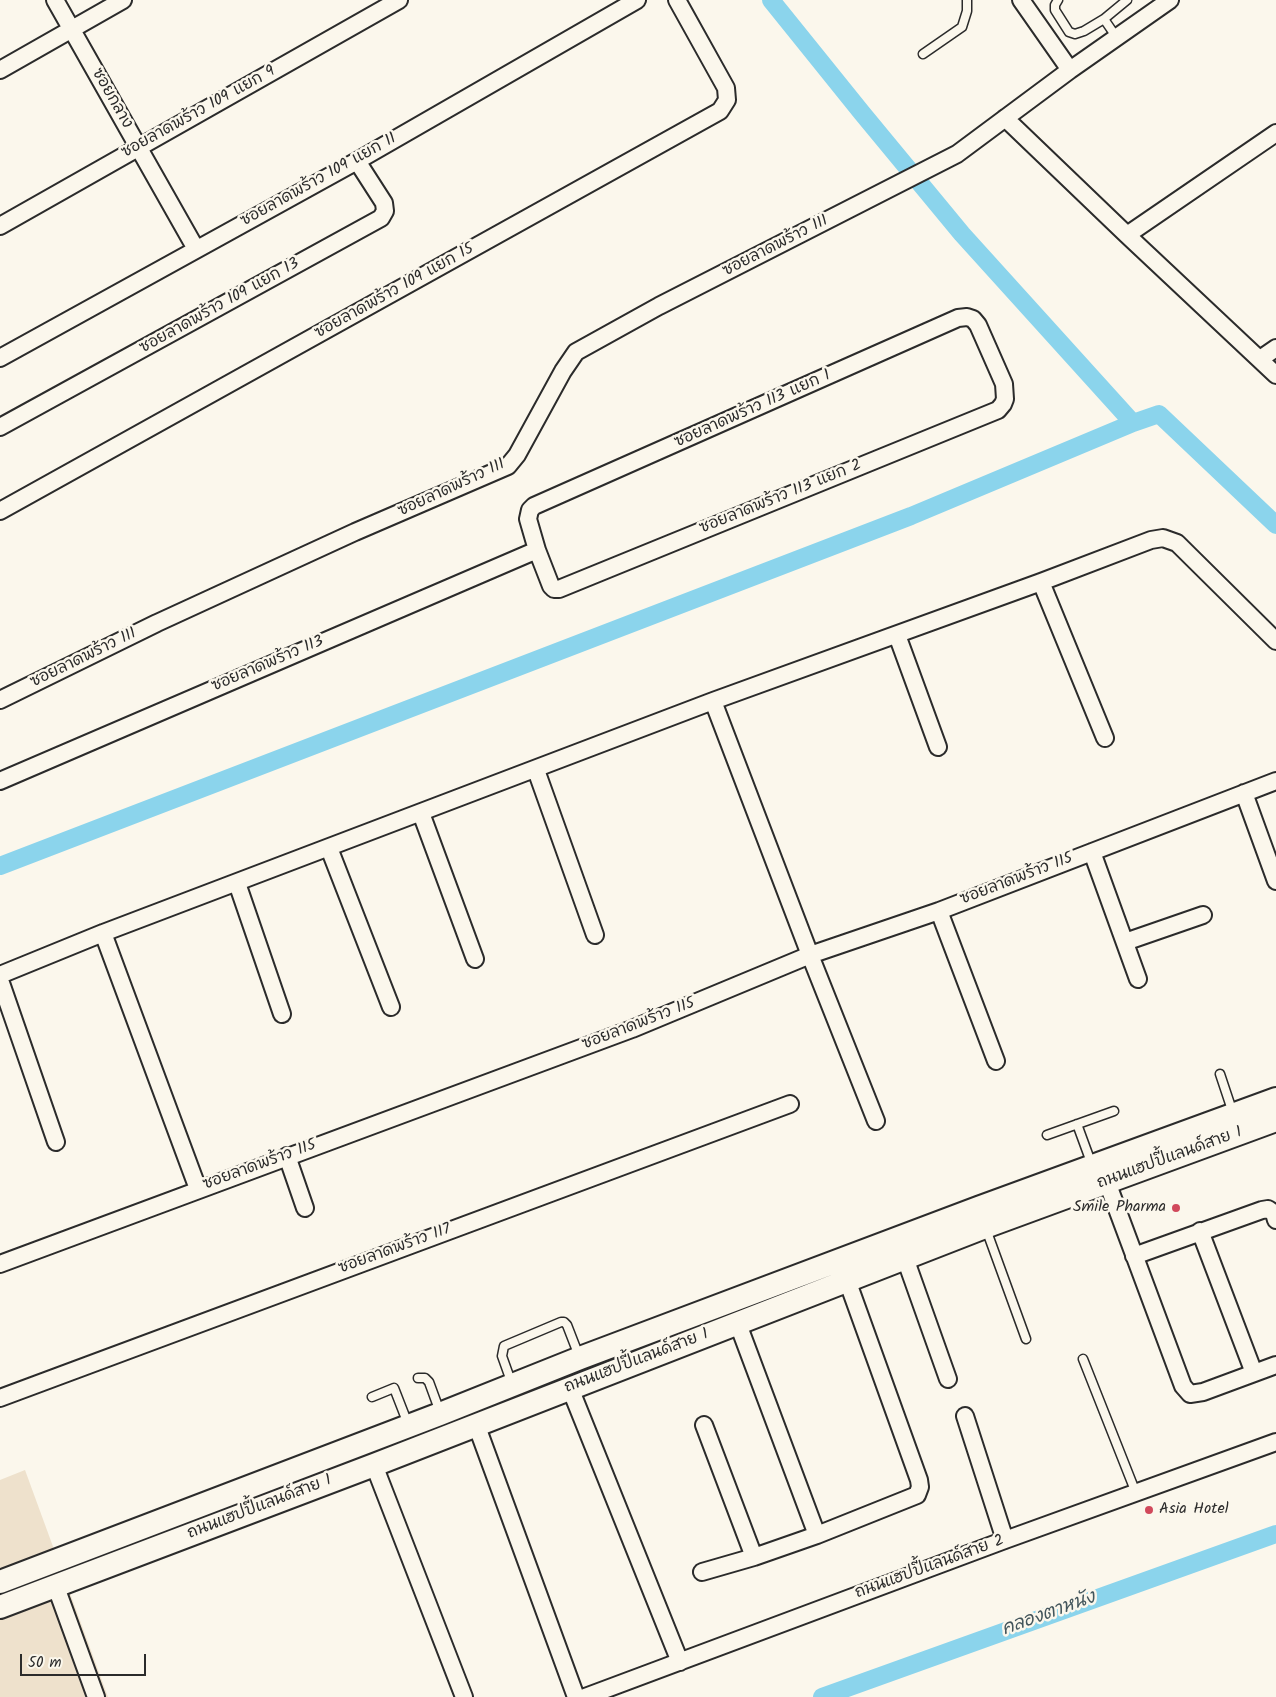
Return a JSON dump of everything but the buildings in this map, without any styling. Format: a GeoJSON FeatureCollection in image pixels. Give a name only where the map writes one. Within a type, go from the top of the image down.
{"type":"FeatureCollection","features":[{"type":"Feature","properties":{"kind":"street","name":"ซอยกลาง"},"geometry":{"type":"LineString","coordinates":[[56,0],[196,249]]}},
{"type":"Feature","properties":{"kind":"street"},"geometry":{"type":"LineString","coordinates":[[0,70],[123,0]]}},
{"type":"Feature","properties":{"kind":"street","name":"ซอยลาดพร้าว 109 แยก 9"},"geometry":{"type":"LineString","coordinates":[[0,226],[399,0]]}},
{"type":"Feature","properties":{"kind":"street","name":"ซอยลาดพร้าว 109 แยก 11"},"geometry":{"type":"LineString","coordinates":[[0,358],[357,161],[637,0]]}},
{"type":"Feature","properties":{"kind":"street","name":"ซอยลาดพร้าว 109 แยก 15"},"geometry":{"type":"LineString","coordinates":[[0,512],[720,111],[728,100],[726,88],[677,0]]}},
{"type":"Feature","properties":{"kind":"street"},"geometry":{"type":"LineString","coordinates":[[1021,0],[1070,70]]}},
{"type":"Feature","properties":{"kind":"street","name":"ซอยลาดพร้าว 111"},"geometry":{"type":"LineString","coordinates":[[0,700],[156,623],[356,532],[508,466],[517,455],[562,371],[576,352],[659,306],[957,154],[1070,70],[1170,0]]}},
{"type":"Feature","properties":{"kind":"street"},"geometry":{"type":"LineString","coordinates":[[1005,118],[1127,236],[1276,375]]}},
{"type":"Feature","properties":{"kind":"street"},"geometry":{"type":"LineString","coordinates":[[1127,236],[1276,132]]}},
{"type":"Feature","properties":{"kind":"street","name":"ซอยลาดพร้าว 109 แยก 13"},"geometry":{"type":"LineString","coordinates":[[0,427],[381,218],[385,211],[384,203],[357,161]]}},
{"type":"Feature","properties":{"kind":"street","name":"ซอยลาดพร้าว 113 แยก 1"},"geometry":{"type":"LineString","coordinates":[[537,550],[528,519],[530,510],[534,506],[958,318],[967,317],[973,319],[978,325],[993,360]]}},
{"type":"Feature","properties":{"kind":"street"},"geometry":{"type":"LineString","coordinates":[[1260,359],[1276,348]]}},
{"type":"Feature","properties":{"kind":"street","name":"ซอยลาดพร้าว 113 แยก 2"},"geometry":{"type":"LineString","coordinates":[[537,550],[551,586],[554,589],[559,589],[998,410],[1006,399],[1006,392],[993,360]]}},
{"type":"Feature","properties":{"kind":"street"},"geometry":{"type":"LineString","coordinates":[[0,975],[103,933],[536,770],[713,701],[1042,582],[1151,540],[1163,538],[1177,543],[1276,642]]}},
{"type":"Feature","properties":{"kind":"street","name":"ซอยลาดพร้าว 113"},"geometry":{"type":"LineString","coordinates":[[0,781],[537,550]]}},
{"type":"Feature","properties":{"kind":"street"},"geometry":{"type":"LineString","coordinates":[[1042,582],[1105,738]]}},
{"type":"Feature","properties":{"kind":"street"},"geometry":{"type":"LineString","coordinates":[[897,635],[938,746]]}},
{"type":"Feature","properties":{"kind":"street"},"geometry":{"type":"LineString","coordinates":[[713,701],[876,1121]]}},
{"type":"Feature","properties":{"kind":"street"},"geometry":{"type":"LineString","coordinates":[[536,770],[595,936]]}},
{"type":"Feature","properties":{"kind":"street","name":"ซอยลาดพร้าว 115"},"geometry":{"type":"LineString","coordinates":[[0,1264],[632,1029],[810,955],[939,911],[1276,781]]}},
{"type":"Feature","properties":{"kind":"street"},"geometry":{"type":"LineString","coordinates":[[1244,793],[1276,881]]}},
{"type":"Feature","properties":{"kind":"street"},"geometry":{"type":"LineString","coordinates":[[421,813],[475,958]]}},
{"type":"Feature","properties":{"kind":"street"},"geometry":{"type":"LineString","coordinates":[[329,848],[391,1007]]}},
{"type":"Feature","properties":{"kind":"street"},"geometry":{"type":"LineString","coordinates":[[1092,852],[1138,979]]}},
{"type":"Feature","properties":{"kind":"street"},"geometry":{"type":"LineString","coordinates":[[237,883],[282,1014]]}},
{"type":"Feature","properties":{"kind":"street"},"geometry":{"type":"LineString","coordinates":[[939,911],[996,1061]]}},
{"type":"Feature","properties":{"kind":"street"},"geometry":{"type":"LineString","coordinates":[[1124,942],[1203,915]]}},
{"type":"Feature","properties":{"kind":"street"},"geometry":{"type":"LineString","coordinates":[[103,933],[198,1189]]}},
{"type":"Feature","properties":{"kind":"street"},"geometry":{"type":"LineString","coordinates":[[0,980],[56,1142]]}},
{"type":"Feature","properties":{"kind":"street","name":"ถนนแฮปปี้แลนด์สาย 1"},"geometry":{"type":"LineString","coordinates":[[1179,1145],[1234,1114],[1276,1099]]}},
{"type":"Feature","properties":{"kind":"street","name":"ซอยลาดพร้าว 117"},"geometry":{"type":"LineString","coordinates":[[0,1398],[790,1104]]}},
{"type":"Feature","properties":{"kind":"street","name":"ถนนแฮปปี้แลนด์สาย 1"},"geometry":{"type":"LineString","coordinates":[[0,1582],[729,1302],[1100,1171],[1179,1145],[1276,1120]]}},
{"type":"Feature","properties":{"kind":"street"},"geometry":{"type":"LineString","coordinates":[[287,1156],[305,1208]]}},
{"type":"Feature","properties":{"kind":"street"},"geometry":{"type":"LineString","coordinates":[[1100,1171],[1183,1386],[1190,1394],[1203,1392],[1276,1365]]}},
{"type":"Feature","properties":{"kind":"street","name":"ถนนแฮปปี้แลนด์สาย 1"},"geometry":{"type":"LineString","coordinates":[[0,1607],[738,1324],[985,1227],[1100,1171]]}},
{"type":"Feature","properties":{"kind":"street"},"geometry":{"type":"LineString","coordinates":[[1134,1256],[1262,1210],[1268,1209],[1274,1213],[1276,1220]]}},
{"type":"Feature","properties":{"kind":"street"},"geometry":{"type":"LineString","coordinates":[[1200,1231],[1254,1373]]}},
{"type":"Feature","properties":{"kind":"street"},"geometry":{"type":"LineString","coordinates":[[905,1258],[948,1379]]}},
{"type":"Feature","properties":{"kind":"street"},"geometry":{"type":"LineString","coordinates":[[702,1572],[754,1557],[817,1535],[917,1495],[920,1487],[919,1480],[847,1280]]}},
{"type":"Feature","properties":{"kind":"street"},"geometry":{"type":"LineString","coordinates":[[729,1302],[817,1535]]}},
{"type":"Feature","properties":{"kind":"street"},"geometry":{"type":"LineString","coordinates":[[570,1388],[680,1662]]}},
{"type":"Feature","properties":{"kind":"street"},"geometry":{"type":"LineString","coordinates":[[965,1416],[1005,1540]]}},
{"type":"Feature","properties":{"kind":"street"},"geometry":{"type":"LineString","coordinates":[[476,1424],[576,1697]]}},
{"type":"Feature","properties":{"kind":"street"},"geometry":{"type":"LineString","coordinates":[[704,1425],[754,1557]]}},
{"type":"Feature","properties":{"kind":"street","name":"ถนนแฮปปี้แลนด์สาย 2"},"geometry":{"type":"LineString","coordinates":[[585,1697],[1005,1540],[1274,1445]]}},
{"type":"Feature","properties":{"kind":"street"},"geometry":{"type":"LineString","coordinates":[[374,1464],[464,1697]]}},
{"type":"Feature","properties":{"kind":"street"},"geometry":{"type":"LineString","coordinates":[[46,1565],[56,1587],[96,1697]]}},
{"type":"Feature","properties":{"kind":"lane"},"geometry":{"type":"LineString","coordinates":[[923,54],[962,27],[967,11],[967,0]]}},
{"type":"Feature","properties":{"kind":"lane"},"geometry":{"type":"LineString","coordinates":[[1058,0],[1055,10],[1069,32],[1075,34],[1104,19],[1127,0]]}},
{"type":"Feature","properties":{"kind":"lane"},"geometry":{"type":"LineString","coordinates":[[1104,19],[1117,38]]}},
{"type":"Feature","properties":{"kind":"lane"},"geometry":{"type":"LineString","coordinates":[[1220,1074],[1234,1114]]}},
{"type":"Feature","properties":{"kind":"lane"},"geometry":{"type":"LineString","coordinates":[[1047,1135],[1114,1111]]}},
{"type":"Feature","properties":{"kind":"lane"},"geometry":{"type":"LineString","coordinates":[[1077,1124],[1100,1171]]}},
{"type":"Feature","properties":{"kind":"lane"},"geometry":{"type":"LineString","coordinates":[[985,1227],[1026,1339]]}},
{"type":"Feature","properties":{"kind":"lane"},"geometry":{"type":"LineString","coordinates":[[513,1386],[502,1356],[504,1346],[561,1322],[567,1325],[580,1358]]}},
{"type":"Feature","properties":{"kind":"lane"},"geometry":{"type":"LineString","coordinates":[[1083,1359],[1136,1493]]}},
{"type":"Feature","properties":{"kind":"lane"},"geometry":{"type":"LineString","coordinates":[[418,1378],[425,1378],[429,1382],[440,1414]]}},
{"type":"Feature","properties":{"kind":"lane"},"geometry":{"type":"LineString","coordinates":[[372,1397],[394,1388],[408,1426]]}},
{"type":"Feature","properties":{"kind":"shaded area"},"geometry":{"type":"Polygon","coordinates":[[[25,1470],[108,1697],[0,1697],[0,1480],[25,1470]]]}},
{"type":"Feature","properties":{"kind":"waterway"},"geometry":{"type":"LineString","coordinates":[[771,0],[962,234],[1133,423]]}},
{"type":"Feature","properties":{"kind":"waterway"},"geometry":{"type":"LineString","coordinates":[[0,866],[911,516],[1133,423],[1159,414],[1276,525]]}},
{"type":"Feature","properties":{"kind":"waterway","name":"คลองตาหนัง"},"geometry":{"type":"LineString","coordinates":[[822,1697],[1276,1534]]}},
{"type":"Feature","properties":{"kind":"place","name":"Smile Pharma"},"geometry":{"type":"Point","coordinates":[1176,1208]}},
{"type":"Feature","properties":{"kind":"place","name":"Asia Hotel"},"geometry":{"type":"Point","coordinates":[1149,1510]}}]}
